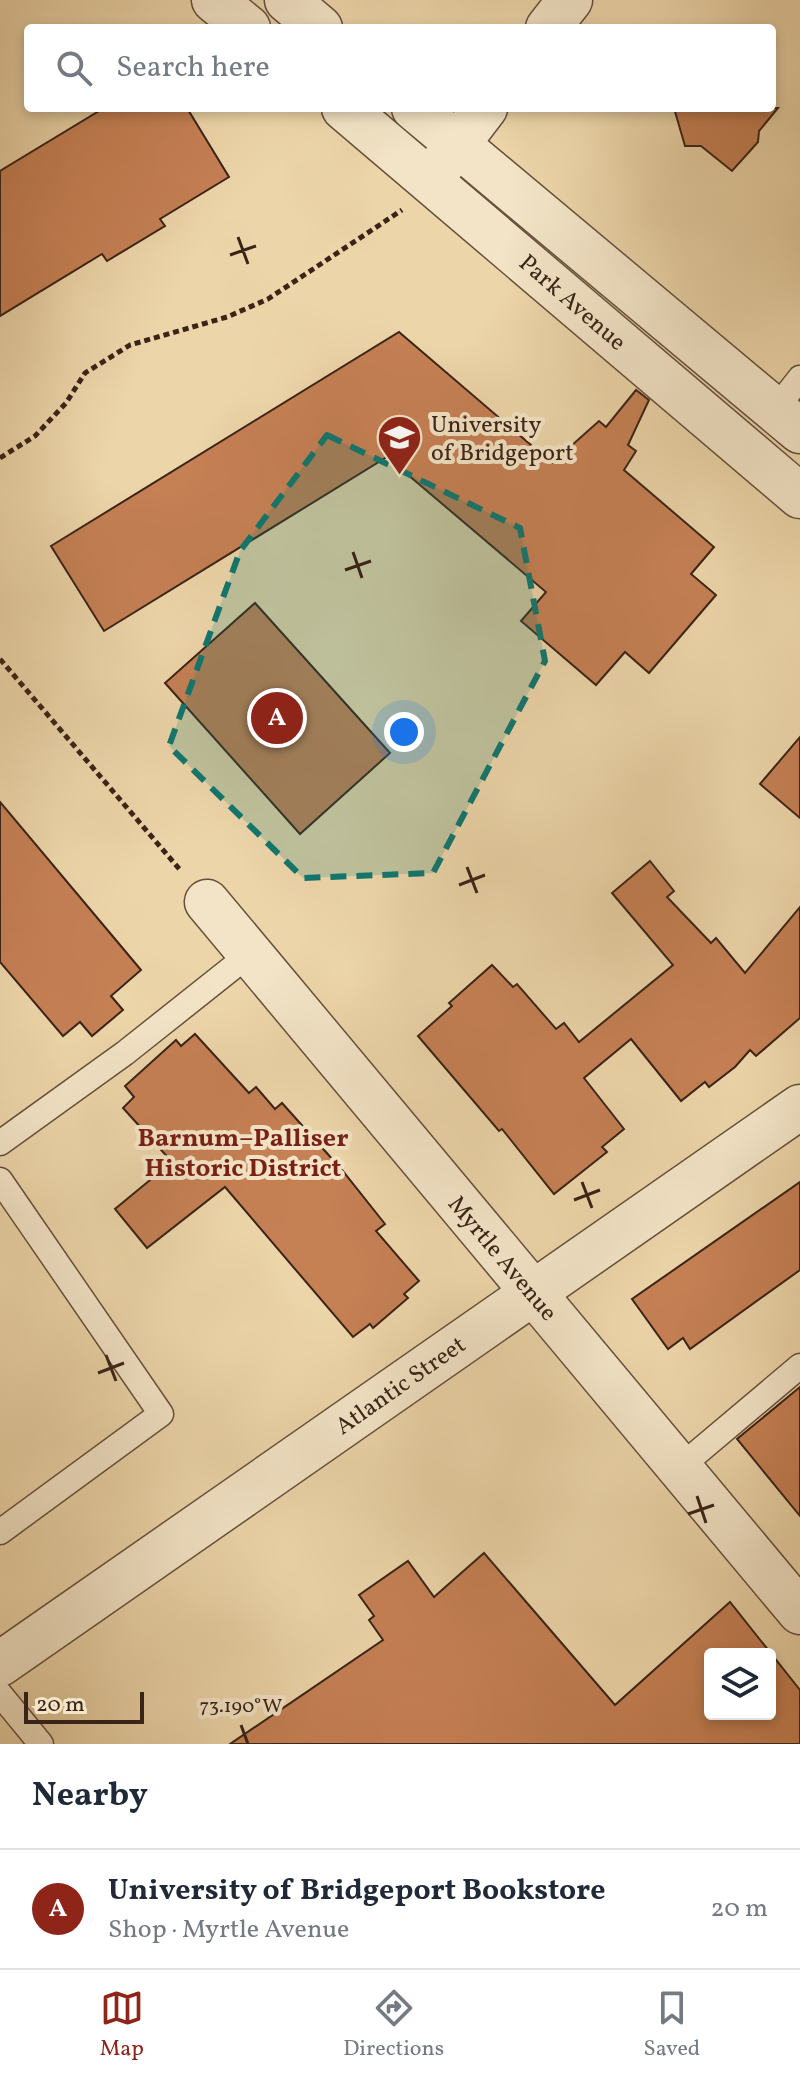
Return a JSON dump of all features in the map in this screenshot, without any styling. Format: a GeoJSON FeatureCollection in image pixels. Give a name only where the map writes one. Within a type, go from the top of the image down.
{"type":"FeatureCollection","features":[{"type":"Feature","properties":{"kind":"street"},"geometry":{"type":"LineString","coordinates":[[214,0],[243,24]]}},
{"type":"Feature","properties":{"kind":"street"},"geometry":{"type":"LineString","coordinates":[[287,0],[315,24]]}},
{"type":"Feature","properties":{"kind":"street"},"geometry":{"type":"LineString","coordinates":[[551,24],[570,0]]}},
{"type":"Feature","properties":{"kind":"street","name":"Park Avenue"},"geometry":{"type":"LineString","coordinates":[[349,112],[800,496]]}},
{"type":"Feature","properties":{"kind":"street","name":"Park Avenue"},"geometry":{"type":"LineString","coordinates":[[419,112],[792,406]]}},
{"type":"Feature","properties":{"kind":"street"},"geometry":{"type":"LineString","coordinates":[[430,180],[482,112]]}},
{"type":"Feature","properties":{"kind":"street","name":"Myrtle Avenue"},"geometry":{"type":"LineString","coordinates":[[207,902],[800,1612]]}},
{"type":"Feature","properties":{"kind":"street","name":"Atlantic Street"},"geometry":{"type":"LineString","coordinates":[[0,1664],[800,1107]]}},
{"type":"Feature","properties":{"kind":"lane"},"geometry":{"type":"LineString","coordinates":[[0,1143],[125,1053],[251,953]]}},
{"type":"Feature","properties":{"kind":"lane"},"geometry":{"type":"LineString","coordinates":[[0,1180],[161,1414],[0,1532]]}},
{"type":"Feature","properties":{"kind":"lane"},"geometry":{"type":"LineString","coordinates":[[679,1468],[800,1366]]}},
{"type":"Feature","properties":{"kind":"lane"},"geometry":{"type":"LineString","coordinates":[[0,1694],[41,1744]]}},
{"type":"Feature","properties":{"kind":"path"},"geometry":{"type":"LineString","coordinates":[[0,458],[35,436],[66,403],[85,373],[130,345],[227,317],[268,299],[400,213],[430,180]]}},
{"type":"Feature","properties":{"kind":"path"},"geometry":{"type":"LineString","coordinates":[[0,659],[207,902]]}},
{"type":"Feature","properties":{"kind":"highlighted area"},"geometry":{"type":"Polygon","coordinates":[[[327,435],[520,528],[545,661],[433,873],[303,878],[169,746],[240,551],[327,435]]]}},
{"type":"Feature","properties":{"kind":"building"},"geometry":{"type":"Polygon","coordinates":[[[97,112],[189,112],[229,177],[160,219],[165,226],[107,261],[102,254],[0,316],[0,171],[97,112]]]}},
{"type":"Feature","properties":{"kind":"building"},"geometry":{"type":"Polygon","coordinates":[[[675,112],[775,112],[759,131],[758,142],[732,171],[701,146],[685,146],[675,112]]]}},
{"type":"Feature","properties":{"kind":"building"},"geometry":{"type":"Polygon","coordinates":[[[399,332],[552,463],[599,421],[606,427],[636,390],[649,400],[628,445],[636,451],[624,470],[714,547],[691,574],[716,595],[649,673],[625,652],[596,685],[521,621],[546,592],[387,457],[104,631],[51,546],[399,332]]]}},
{"type":"Feature","properties":{"kind":"building"},"geometry":{"type":"Polygon","coordinates":[[[255,603],[390,753],[300,834],[165,683],[255,603]]]}},
{"type":"Feature","properties":{"kind":"building"},"geometry":{"type":"Polygon","coordinates":[[[800,737],[800,818],[760,784],[800,737]]]}},
{"type":"Feature","properties":{"kind":"building"},"geometry":{"type":"Polygon","coordinates":[[[0,802],[141,970],[111,996],[123,1010],[92,1036],[80,1022],[63,1036],[0,962],[0,802]]]}},
{"type":"Feature","properties":{"kind":"building"},"geometry":{"type":"Polygon","coordinates":[[[650,861],[674,891],[667,897],[711,943],[716,938],[745,973],[800,907],[800,1018],[756,1056],[750,1050],[735,1067],[709,1087],[705,1082],[681,1101],[631,1039],[584,1078],[624,1129],[602,1147],[607,1152],[554,1194],[502,1129],[499,1131],[418,1036],[492,965],[513,987],[517,984],[556,1029],[564,1023],[579,1042],[673,965],[612,893],[650,861]]]}},
{"type":"Feature","properties":{"kind":"building"},"geometry":{"type":"Polygon","coordinates":[[[195,1034],[249,1093],[256,1087],[275,1109],[282,1103],[385,1224],[376,1231],[419,1281],[404,1294],[408,1298],[373,1328],[370,1324],[353,1337],[225,1187],[147,1248],[115,1209],[172,1162],[123,1108],[134,1097],[125,1086],[176,1040],[181,1046],[195,1034]]]}},
{"type":"Feature","properties":{"kind":"building"},"geometry":{"type":"Polygon","coordinates":[[[800,1182],[800,1270],[690,1349],[683,1338],[668,1349],[632,1299],[800,1182]]]}},
{"type":"Feature","properties":{"kind":"building"},"geometry":{"type":"Polygon","coordinates":[[[800,1387],[800,1516],[737,1439],[800,1387]]]}},
{"type":"Feature","properties":{"kind":"building"},"geometry":{"type":"Polygon","coordinates":[[[484,1553],[615,1705],[730,1602],[767,1648],[704,1648],[704,1720],[776,1720],[776,1660],[800,1690],[800,1744],[230,1744],[383,1640],[369,1620],[374,1616],[359,1595],[408,1561],[434,1597],[484,1553]]]}},
{"type":"Feature","properties":{"kind":"place","name":"University of Bridgeport"},"geometry":{"type":"Point","coordinates":[400,477]}},
{"type":"Feature","properties":{"kind":"place","name":"University of Bridgeport Bookstore"},"geometry":{"type":"Point","coordinates":[277,718]}},
{"type":"Feature","properties":{"kind":"district","name":"Barnum–Palliser Historic District"},"geometry":{"type":"Point","coordinates":[243,1152]}}]}
